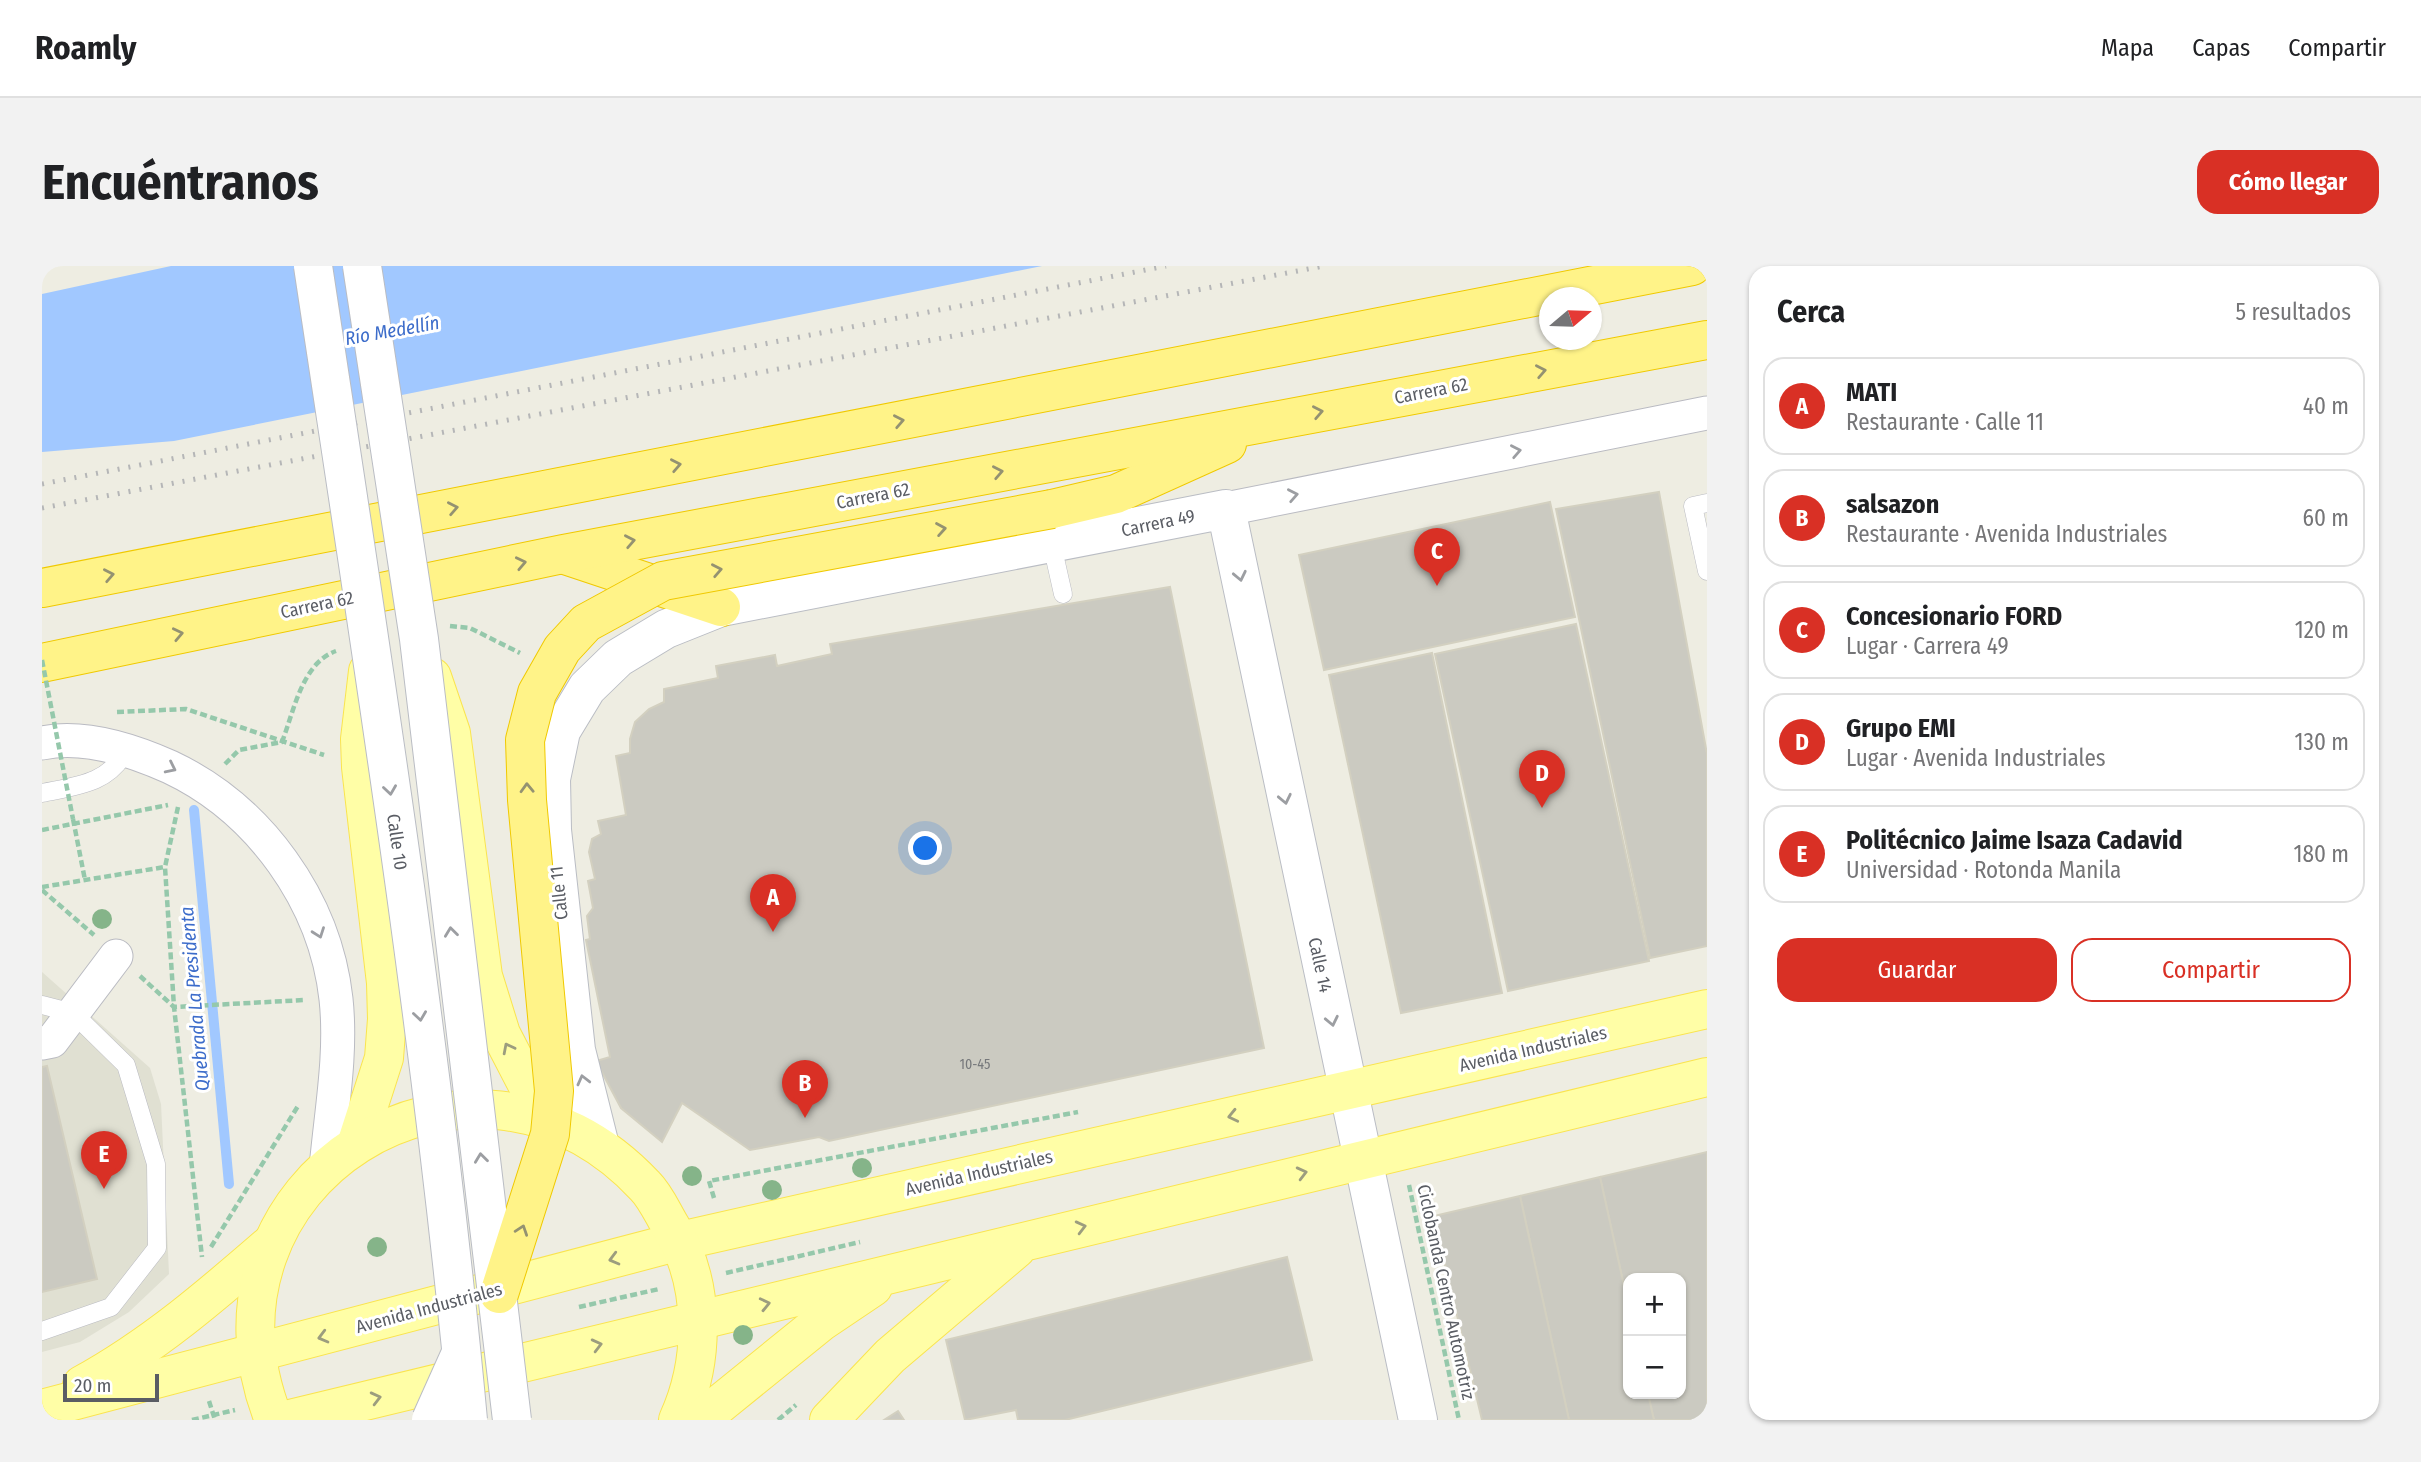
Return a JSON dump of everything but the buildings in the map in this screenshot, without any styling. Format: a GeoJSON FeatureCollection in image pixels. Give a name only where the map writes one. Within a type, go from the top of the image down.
{"type":"FeatureCollection","features":[{"type":"Feature","properties":{"kind":"highway"},"geometry":{"type":"LineString","coordinates":[[42,588],[1692,266]]}},
{"type":"Feature","properties":{"kind":"highway","name":"Carrera 62"},"geometry":{"type":"LineString","coordinates":[[42,661],[563,554],[1707,340]]}},
{"type":"Feature","properties":{"kind":"highway"},"geometry":{"type":"LineString","coordinates":[[499,1294],[551,1134],[554,1091],[527,800],[525,740],[537,693],[562,649],[586,623],[663,581],[1052,527],[1116,494],[1279,419]]}},
{"type":"Feature","properties":{"kind":"highway"},"geometry":{"type":"LineString","coordinates":[[563,554],[721,607]]}},
{"type":"Feature","properties":{"kind":"main road","name":"Calle 10"},"geometry":{"type":"LineString","coordinates":[[313,266],[371,650],[436,1131],[468,1420]]}},
{"type":"Feature","properties":{"kind":"main road"},"geometry":{"type":"LineString","coordinates":[[362,266],[419,639],[451,927],[499,1294],[512,1420]]}},
{"type":"Feature","properties":{"kind":"main road","name":"Carrera 49"},"geometry":{"type":"LineString","coordinates":[[618,658],[666,629],[721,607],[1052,527],[1226,509]]}},
{"type":"Feature","properties":{"kind":"main road","name":"Calle 14"},"geometry":{"type":"LineString","coordinates":[[1226,509],[1418,1420]]}},
{"type":"Feature","properties":{"kind":"main road"},"geometry":{"type":"LineString","coordinates":[[419,639],[451,733],[483,976],[501,1034],[530,1090],[560,1125]]}},
{"type":"Feature","properties":{"kind":"main road"},"geometry":{"type":"LineString","coordinates":[[358,1142],[378,1080],[387,1019],[386,983],[361,753],[371,650]]}},
{"type":"Feature","properties":{"kind":"main road","name":"Calle 11"},"geometry":{"type":"LineString","coordinates":[[600,1146],[576,1050],[552,830],[551,779],[561,731],[587,688],[618,658]]}},
{"type":"Feature","properties":{"kind":"main road","name":"Avenida Industriales"},"geometry":{"type":"LineString","coordinates":[[42,1408],[256,1355],[680,1241],[1707,1009]]}},
{"type":"Feature","properties":{"kind":"main road"},"geometry":{"type":"LineString","coordinates":[[286,1420],[1025,1241],[1367,1168],[1707,1077]]}},
{"type":"Feature","properties":{"kind":"main road"},"geometry":{"type":"LineString","coordinates":[[274,1420],[261,1381],[256,1355],[257,1297],[273,1242],[296,1202],[326,1168],[358,1142],[405,1120],[457,1109],[509,1110],[560,1125],[600,1146],[647,1188],[680,1241],[693,1281],[699,1320],[691,1391],[678,1420]]}},
{"type":"Feature","properties":{"kind":"main road"},"geometry":{"type":"LineString","coordinates":[[813,1412],[899,1348],[1025,1241]]}},
{"type":"Feature","properties":{"kind":"main road"},"geometry":{"type":"LineString","coordinates":[[42,1408],[125,1361],[189,1315],[273,1242]]}},
{"type":"Feature","properties":{"kind":"main road"},"geometry":{"type":"LineString","coordinates":[[700,1420],[821,1322],[895,1273]]}},
{"type":"Feature","properties":{"kind":"main road"},"geometry":{"type":"LineString","coordinates":[[431,1420],[462,1352]]}},
{"type":"Feature","properties":{"kind":"street","name":"Carrera 49"},"geometry":{"type":"LineString","coordinates":[[1226,509],[1707,413]]}},
{"type":"Feature","properties":{"kind":"street"},"geometry":{"type":"LineString","coordinates":[[50,741],[126,751],[153,760],[203,786],[237,812],[268,842],[293,877],[313,915],[327,956],[336,998],[337,1045],[326,1168]]}},
{"type":"Feature","properties":{"kind":"street"},"geometry":{"type":"LineString","coordinates":[[42,1043],[52,1041],[57,1009],[117,956]]}},
{"type":"Feature","properties":{"kind":"lane"},"geometry":{"type":"LineString","coordinates":[[1707,503],[1693,506],[1707,571]]}},
{"type":"Feature","properties":{"kind":"lane"},"geometry":{"type":"LineString","coordinates":[[1052,527],[1063,594]]}},
{"type":"Feature","properties":{"kind":"lane"},"geometry":{"type":"LineString","coordinates":[[42,793],[96,780],[117,767],[126,751]]}},
{"type":"Feature","properties":{"kind":"lane"},"geometry":{"type":"LineString","coordinates":[[42,1331],[111,1307],[157,1248],[156,1164],[126,1065],[57,1009]]}},
{"type":"Feature","properties":{"kind":"path"},"geometry":{"type":"LineString","coordinates":[[42,661],[85,880]]}},
{"type":"Feature","properties":{"kind":"path"},"geometry":{"type":"LineString","coordinates":[[186,709],[361,753]]}},
{"type":"Feature","properties":{"kind":"path"},"geometry":{"type":"LineString","coordinates":[[42,830],[73,821],[179,803],[165,867],[174,1007],[202,1261]]}},
{"type":"Feature","properties":{"kind":"path"},"geometry":{"type":"LineString","coordinates":[[42,887],[165,867]]}},
{"type":"Feature","properties":{"kind":"path"},"geometry":{"type":"LineString","coordinates":[[174,1007],[336,998]]}},
{"type":"Feature","properties":{"kind":"path"},"geometry":{"type":"LineString","coordinates":[[189,1315],[189,1296],[202,1261],[310,1087],[332,1091]]}},
{"type":"Feature","properties":{"kind":"path","name":"Ciclobanda Centro Automotriz"},"geometry":{"type":"LineString","coordinates":[[1367,1168],[1406,1171],[1459,1420]]}},
{"type":"Feature","properties":{"kind":"path"},"geometry":{"type":"LineString","coordinates":[[778,1420],[813,1412]]}},
{"type":"Feature","properties":{"kind":"path"},"geometry":{"type":"LineString","coordinates":[[192,1420],[213,1415]]}},
{"type":"Feature","properties":{"kind":"shaded area"},"geometry":{"type":"Polygon","coordinates":[[[42,972],[150,1068],[161,1104],[169,1274],[129,1312],[80,1342],[42,1352],[42,972]]]}},
{"type":"Feature","properties":{"kind":"water","name":"Río Medellín"},"geometry":{"type":"Polygon","coordinates":[[[171,266],[1042,266],[174,441],[42,452],[42,294],[171,266]]]}},
{"type":"Feature","properties":{"kind":"waterway","name":"Quebrada La Presidenta"},"geometry":{"type":"LineString","coordinates":[[194,810],[229,1184]]}},
{"type":"Feature","properties":{"kind":"railway"},"geometry":{"type":"LineString","coordinates":[[42,484],[1166,266]]}},
{"type":"Feature","properties":{"kind":"railway"},"geometry":{"type":"LineString","coordinates":[[42,508],[1324,266]]}},
{"type":"Feature","properties":{"kind":"place","name":"Concesionario FORD"},"geometry":{"type":"Point","coordinates":[1437,586]}},
{"type":"Feature","properties":{"kind":"place","name":"Grupo EMI"},"geometry":{"type":"Point","coordinates":[1542,808]}},
{"type":"Feature","properties":{"kind":"place","name":"MATI"},"geometry":{"type":"Point","coordinates":[773,932]}},
{"type":"Feature","properties":{"kind":"place","name":"salsazon"},"geometry":{"type":"Point","coordinates":[805,1118]}},
{"type":"Feature","properties":{"kind":"place","name":"Politécnico Jaime Isaza Cadavid"},"geometry":{"type":"Point","coordinates":[104,1189]}}]}
